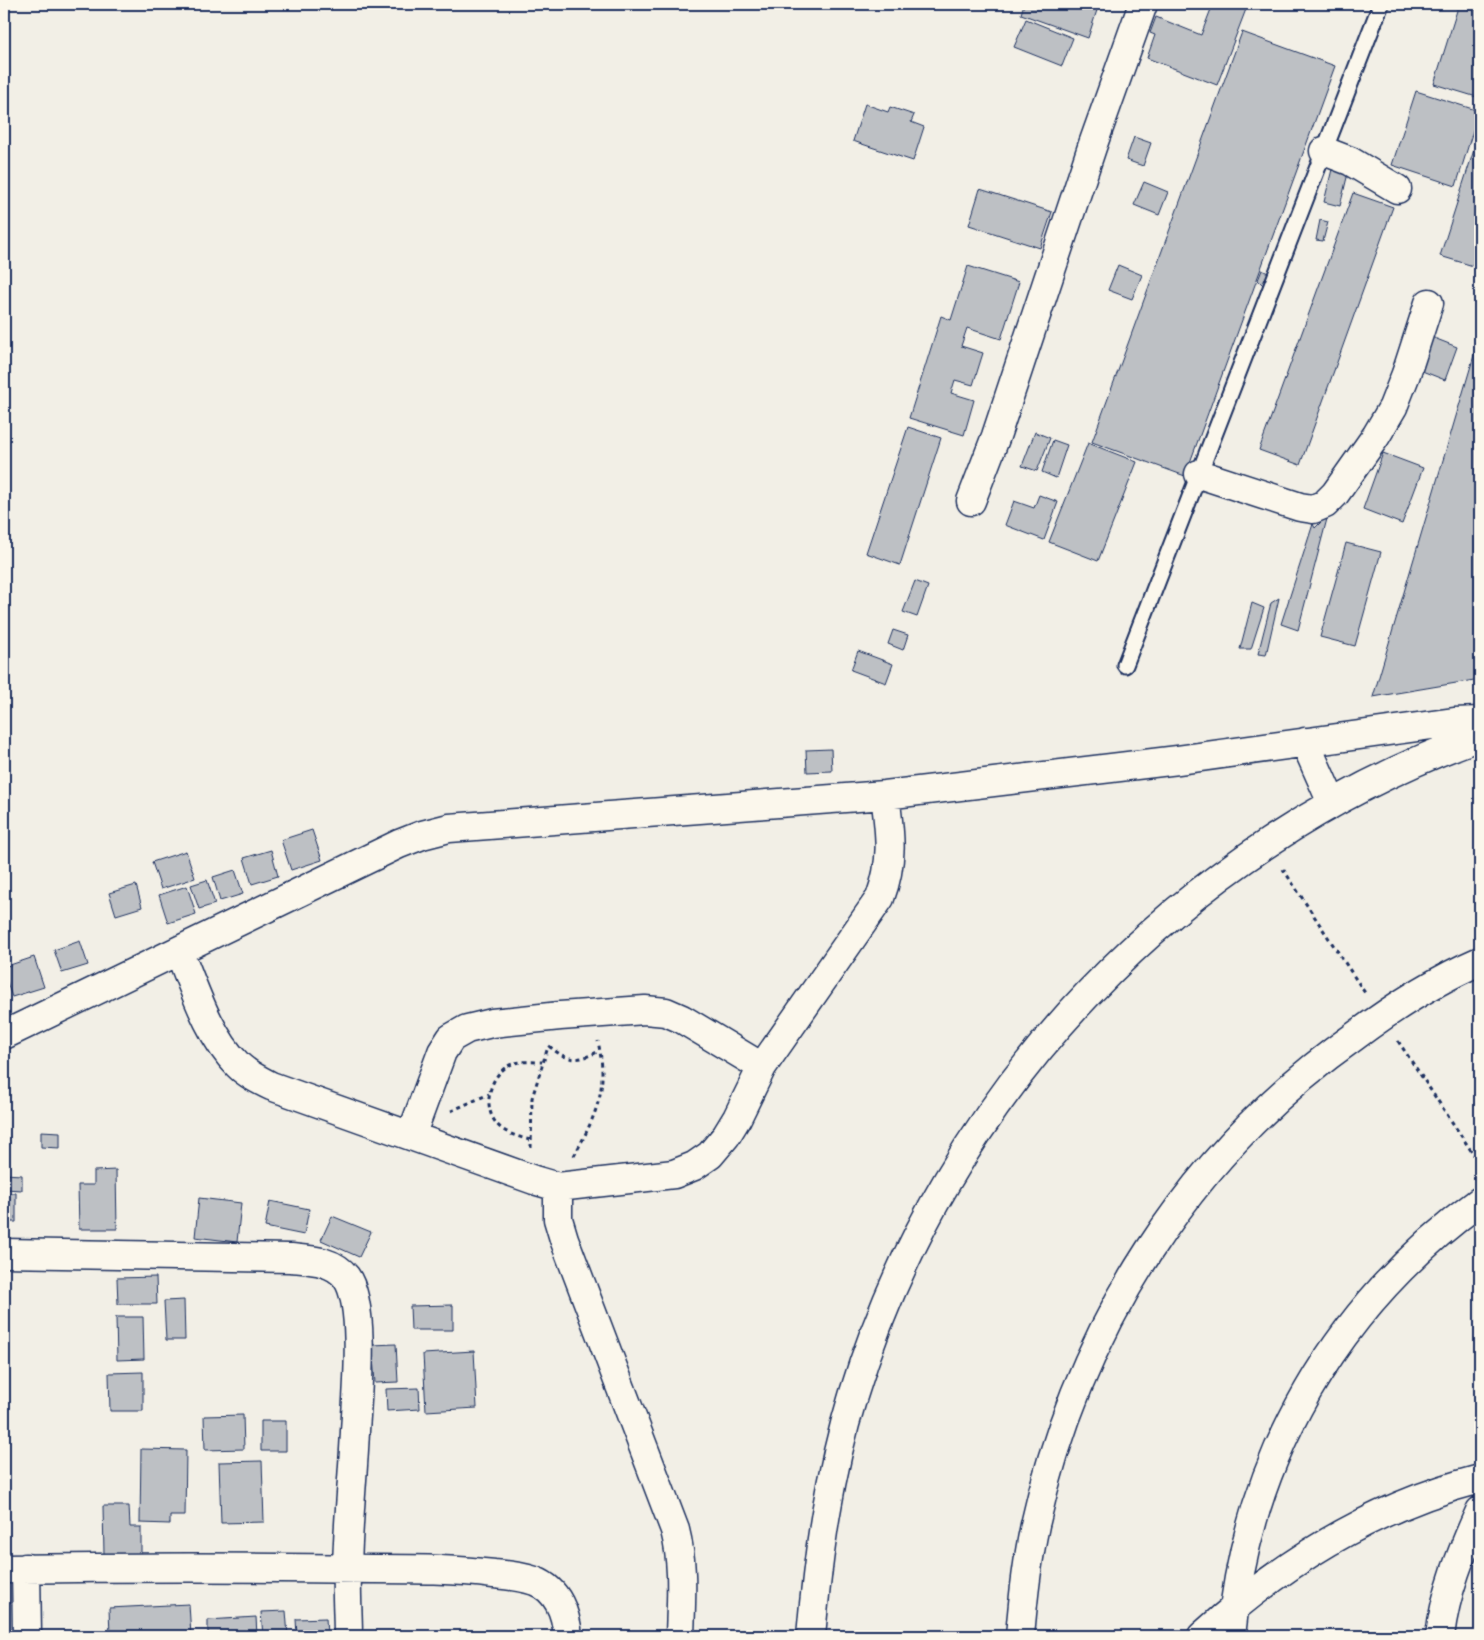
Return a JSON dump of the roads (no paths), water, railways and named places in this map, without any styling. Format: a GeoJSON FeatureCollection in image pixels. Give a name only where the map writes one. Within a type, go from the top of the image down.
{"type":"FeatureCollection","features":[{"type":"Feature","properties":{"kind":"street"},"geometry":{"type":"LineString","coordinates":[[972,501],[996,436],[1092,146],[1143,4]]}},
{"type":"Feature","properties":{"kind":"street"},"geometry":{"type":"LineString","coordinates":[[1324,151],[1350,161],[1397,188]]}},
{"type":"Feature","properties":{"kind":"street"},"geometry":{"type":"LineString","coordinates":[[1199,474],[1300,507],[1313,509],[1325,504],[1335,494],[1371,443],[1393,407],[1406,374],[1429,302]]}},
{"type":"Feature","properties":{"kind":"street"},"geometry":{"type":"LineString","coordinates":[[4,1035],[399,844],[422,835],[449,828],[885,795],[1178,760],[1445,723],[1480,721]]}},
{"type":"Feature","properties":{"kind":"street"},"geometry":{"type":"LineString","coordinates":[[811,1636],[824,1518],[837,1456],[853,1395],[873,1336],[897,1278],[924,1222],[955,1167],[989,1114],[1026,1064],[1066,1015],[1110,970],[1156,927],[1205,887],[1266,843],[1332,803],[1424,758],[1480,736]]}},
{"type":"Feature","properties":{"kind":"street"},"geometry":{"type":"LineString","coordinates":[[1305,742],[1332,803]]}},
{"type":"Feature","properties":{"kind":"street"},"geometry":{"type":"LineString","coordinates":[[179,951],[212,1029],[226,1050],[251,1075],[271,1086],[546,1184],[674,1174],[694,1166],[710,1155],[726,1136],[762,1067],[880,898],[887,879],[890,856],[890,834],[885,795]]}},
{"type":"Feature","properties":{"kind":"street"},"geometry":{"type":"LineString","coordinates":[[1020,1636],[1025,1582],[1035,1526],[1048,1472],[1065,1418],[1086,1366],[1110,1315],[1138,1266],[1170,1219],[1204,1174],[1242,1132],[1282,1093],[1325,1056],[1381,1016],[1480,961]]}},
{"type":"Feature","properties":{"kind":"street"},"geometry":{"type":"LineString","coordinates":[[412,1136],[442,1052],[451,1038],[467,1029],[492,1023],[594,1013],[645,1010],[666,1012],[682,1019],[762,1067]]}},
{"type":"Feature","properties":{"kind":"street"},"geometry":{"type":"LineString","coordinates":[[546,1184],[564,1239],[675,1530],[680,1550],[681,1570],[680,1636]]}},
{"type":"Feature","properties":{"kind":"street"},"geometry":{"type":"LineString","coordinates":[[1231,1636],[1242,1563],[1253,1519],[1267,1476],[1305,1394],[1355,1319],[1384,1285],[1450,1223],[1480,1201]]}},
{"type":"Feature","properties":{"kind":"street"},"geometry":{"type":"LineString","coordinates":[[4,1253],[291,1258],[318,1260],[335,1266],[347,1278],[354,1295],[360,1363],[347,1568],[348,1636]]}},
{"type":"Feature","properties":{"kind":"street"},"geometry":{"type":"LineString","coordinates":[[1202,1636],[1234,1607],[1277,1574],[1321,1545],[1369,1519],[1418,1498],[1480,1479]]}},
{"type":"Feature","properties":{"kind":"street"},"geometry":{"type":"LineString","coordinates":[[1440,1636],[1450,1588],[1463,1548],[1480,1511]]}},
{"type":"Feature","properties":{"kind":"street"},"geometry":{"type":"LineString","coordinates":[[28,1636],[15,1569],[347,1568],[477,1572],[515,1576],[536,1582],[550,1591],[558,1601],[567,1620],[568,1636]]}},
{"type":"Feature","properties":{"kind":"lane"},"geometry":{"type":"LineString","coordinates":[[1125,665],[1381,4]]}}]}
